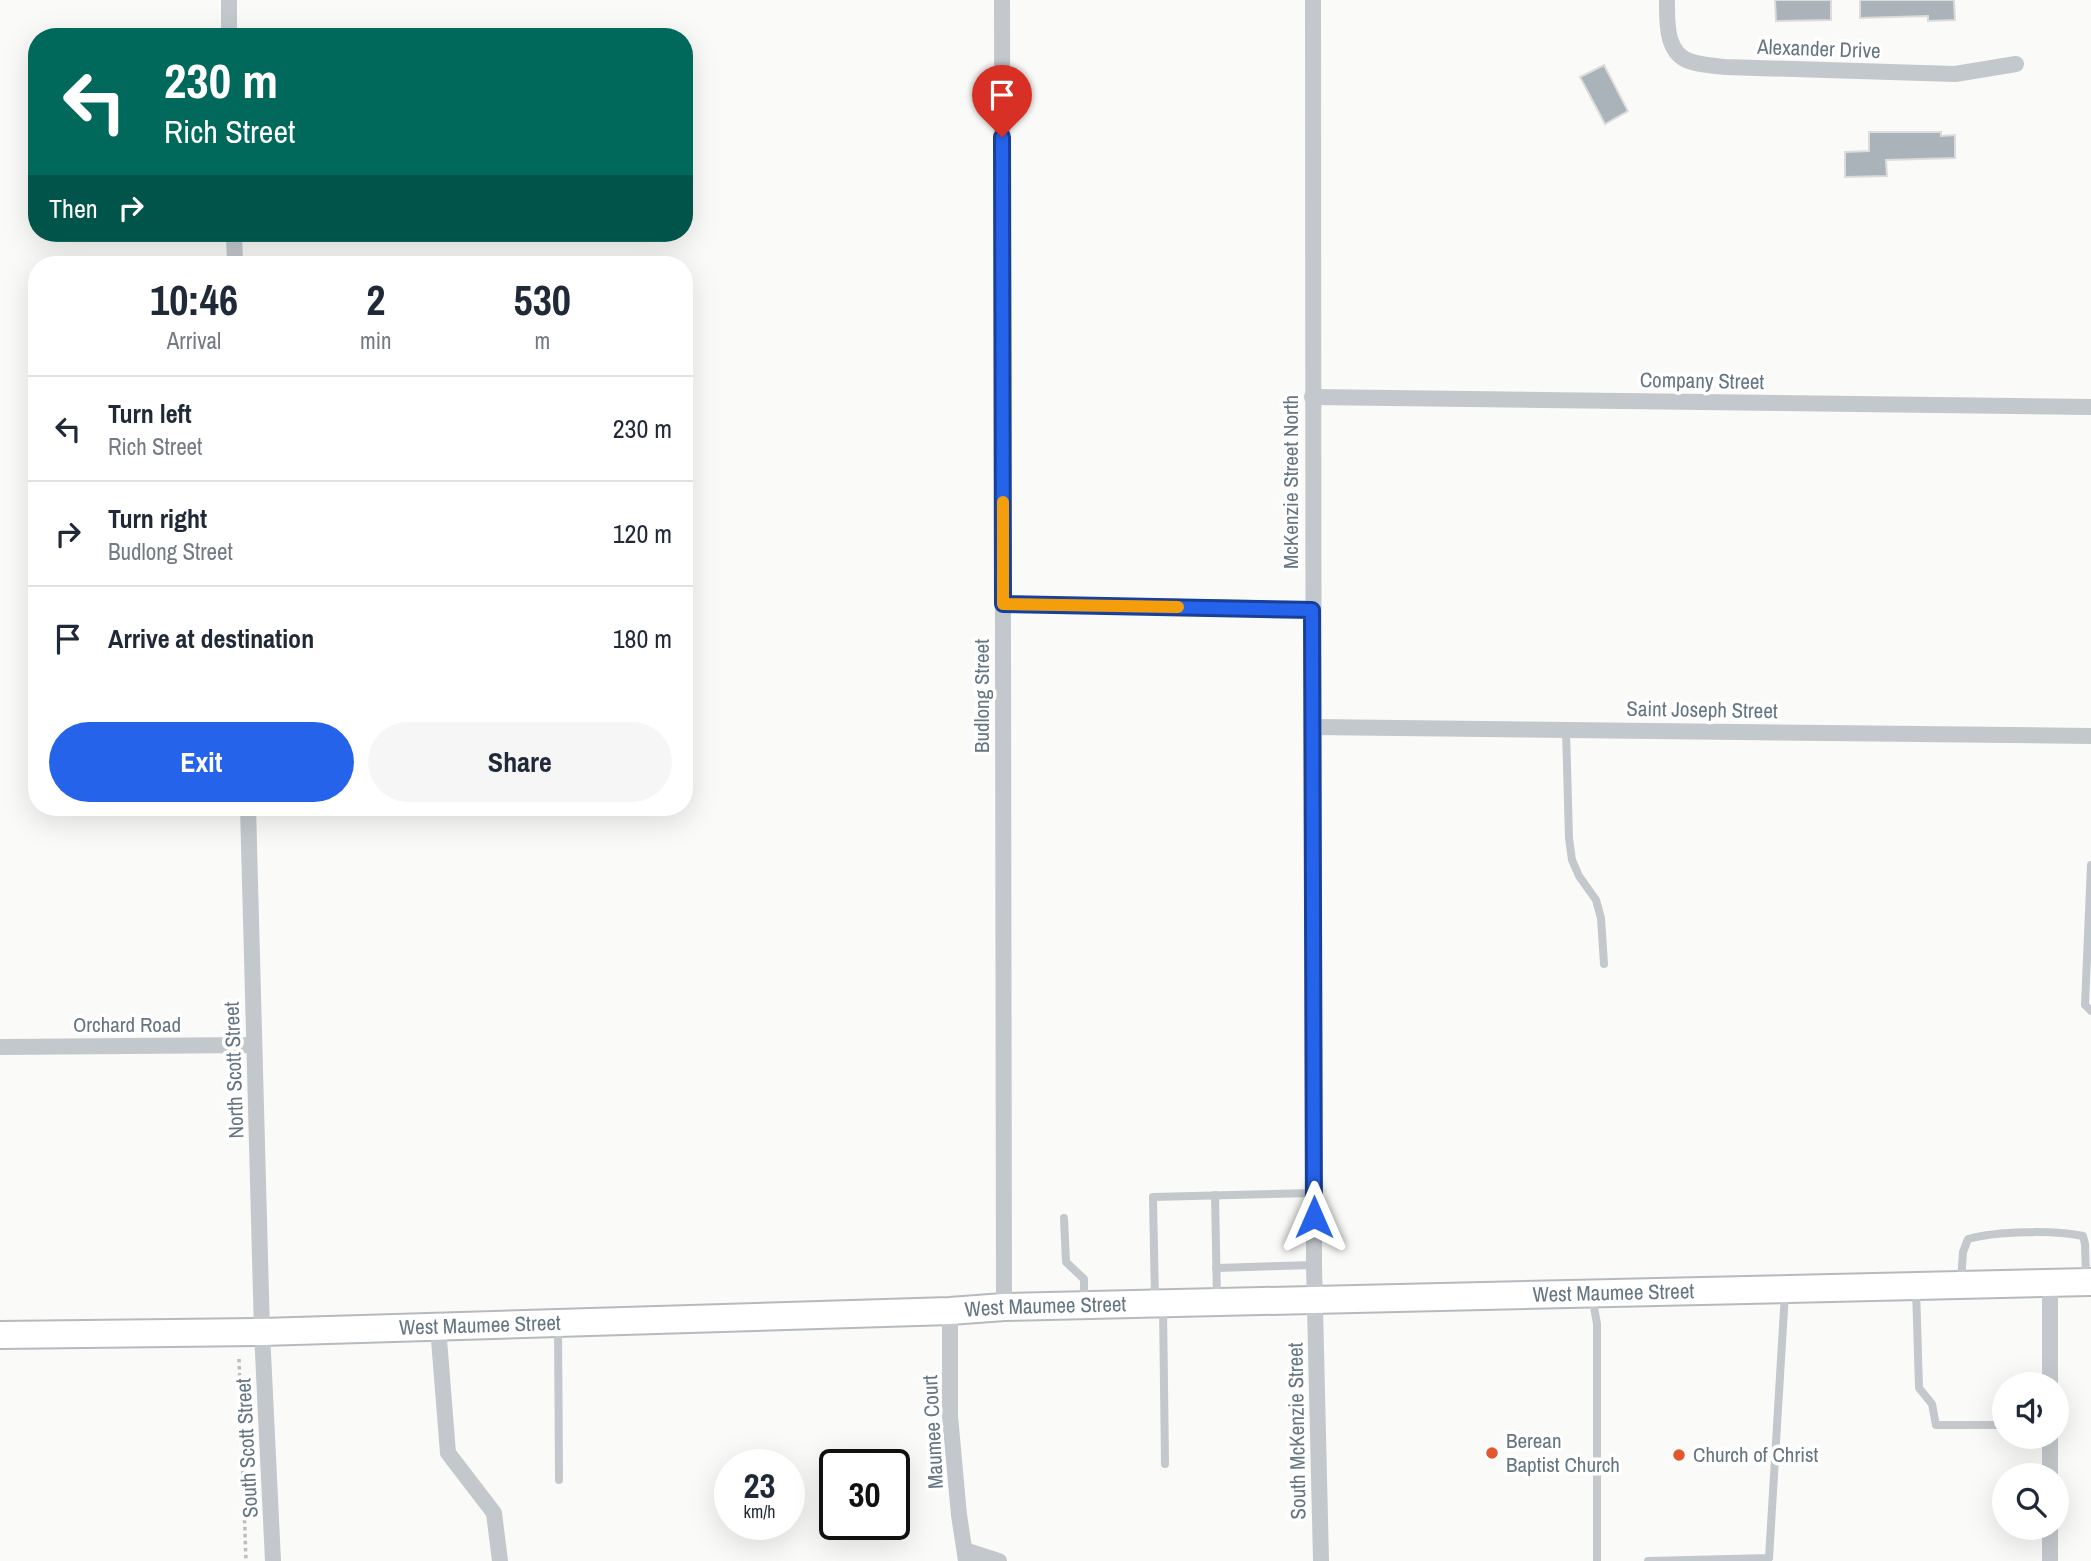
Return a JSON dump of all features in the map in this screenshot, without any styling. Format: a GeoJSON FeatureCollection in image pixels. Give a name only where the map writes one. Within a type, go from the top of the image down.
{"type":"FeatureCollection","features":[{"type":"Feature","properties":{"kind":"main road","name":"West Maumee Street"},"geometry":{"type":"LineString","coordinates":[[0,1335],[262,1332],[950,1311],[1004,1307],[2089,1282]]}},
{"type":"Feature","properties":{"kind":"street"},"geometry":{"type":"LineString","coordinates":[[229,0],[229,28]]}},
{"type":"Feature","properties":{"kind":"street","name":"Budlong Street"},"geometry":{"type":"LineString","coordinates":[[1002,0],[1004,1307]]}},
{"type":"Feature","properties":{"kind":"street","name":"McKenzie Street North"},"geometry":{"type":"LineString","coordinates":[[1313,0],[1315,1300]]}},
{"type":"Feature","properties":{"kind":"street","name":"Alexander Drive"},"geometry":{"type":"LineString","coordinates":[[1667,0],[1667,30],[1673,46],[1689,62],[1725,67],[1955,75],[2017,64]]}},
{"type":"Feature","properties":{"kind":"street","name":"Company Street"},"geometry":{"type":"LineString","coordinates":[[1312,397],[2091,407]]}},
{"type":"Feature","properties":{"kind":"street"},"geometry":{"type":"LineString","coordinates":[[1003,604],[1312,610]]}},
{"type":"Feature","properties":{"kind":"street","name":"Saint Joseph Street"},"geometry":{"type":"LineString","coordinates":[[1313,727],[2091,736]]}},
{"type":"Feature","properties":{"kind":"street","name":"North Scott Street"},"geometry":{"type":"LineString","coordinates":[[248,816],[262,1332]]}},
{"type":"Feature","properties":{"kind":"street","name":"Orchard Road"},"geometry":{"type":"LineString","coordinates":[[0,1047],[254,1045]]}},
{"type":"Feature","properties":{"kind":"street"},"geometry":{"type":"LineString","coordinates":[[2050,1282],[2050,1372]]}},
{"type":"Feature","properties":{"kind":"street","name":"South McKenzie Street"},"geometry":{"type":"LineString","coordinates":[[1315,1300],[1321,1561]]}},
{"type":"Feature","properties":{"kind":"street","name":"Maumee Court"},"geometry":{"type":"LineString","coordinates":[[950,1311],[950,1416],[959,1515],[966,1556],[999,1561]]}},
{"type":"Feature","properties":{"kind":"street"},"geometry":{"type":"LineString","coordinates":[[438,1327],[447,1453],[494,1513],[500,1561]]}},
{"type":"Feature","properties":{"kind":"street","name":"South Scott Street"},"geometry":{"type":"LineString","coordinates":[[262,1332],[273,1561]]}},
{"type":"Feature","properties":{"kind":"street"},"geometry":{"type":"LineString","coordinates":[[2050,1540],[2050,1561]]}},
{"type":"Feature","properties":{"kind":"lane"},"geometry":{"type":"LineString","coordinates":[[1566,730],[1572,860],[1579,876],[1596,900],[1601,918],[1604,964]]}},
{"type":"Feature","properties":{"kind":"lane"},"geometry":{"type":"LineString","coordinates":[[2091,865],[2085,1006],[2091,1011]]}},
{"type":"Feature","properties":{"kind":"lane"},"geometry":{"type":"LineString","coordinates":[[1165,1464],[1153,1196],[1314,1193]]}},
{"type":"Feature","properties":{"kind":"lane"},"geometry":{"type":"LineString","coordinates":[[1215,1195],[1217,1302]]}},
{"type":"Feature","properties":{"kind":"lane"},"geometry":{"type":"LineString","coordinates":[[1064,1218],[1066,1262],[1084,1279],[1084,1305]]}},
{"type":"Feature","properties":{"kind":"lane"},"geometry":{"type":"LineString","coordinates":[[1961,1284],[1963,1252],[1968,1238],[1982,1235],[2063,1232],[2087,1236],[2085,1244],[2089,1282]]}},
{"type":"Feature","properties":{"kind":"lane"},"geometry":{"type":"LineString","coordinates":[[1216,1268],[1314,1265]]}},
{"type":"Feature","properties":{"kind":"lane"},"geometry":{"type":"LineString","coordinates":[[1916,1285],[1919,1388],[1932,1404],[1936,1425],[1992,1425]]}},
{"type":"Feature","properties":{"kind":"lane"},"geometry":{"type":"LineString","coordinates":[[1648,1561],[1769,1558],[1785,1289]]}},
{"type":"Feature","properties":{"kind":"lane"},"geometry":{"type":"LineString","coordinates":[[1592,1293],[1597,1324],[1597,1561]]}},
{"type":"Feature","properties":{"kind":"lane"},"geometry":{"type":"LineString","coordinates":[[558,1323],[559,1480]]}},
{"type":"Feature","properties":{"kind":"path"},"geometry":{"type":"LineString","coordinates":[[239,1359],[246,1561]]}},
{"type":"Feature","properties":{"kind":"building"},"geometry":{"type":"Polygon","coordinates":[[[1775,0],[1831,0],[1831,20],[1776,21],[1775,0]]]}},
{"type":"Feature","properties":{"kind":"building"},"geometry":{"type":"Polygon","coordinates":[[[1860,0],[1954,0],[1955,20],[1928,21],[1928,16],[1860,18],[1860,0]]]}},
{"type":"Feature","properties":{"kind":"building"},"geometry":{"type":"Polygon","coordinates":[[[1604,65],[1628,111],[1605,124],[1580,77],[1604,65]]]}},
{"type":"Feature","properties":{"kind":"building"},"geometry":{"type":"Polygon","coordinates":[[[1869,132],[1941,132],[1941,136],[1955,135],[1955,158],[1886,160],[1887,176],[1845,177],[1845,152],[1869,151],[1869,132]]]}},
{"type":"Feature","properties":{"kind":"slow traffic"},"geometry":{"type":"LineString","coordinates":[[1003,502],[1003,604],[1178,607]]}},
{"type":"Feature","properties":{"kind":"place","name":"Berean Baptist Church"},"geometry":{"type":"Point","coordinates":[1492,1453]}},
{"type":"Feature","properties":{"kind":"place","name":"Church of Christ"},"geometry":{"type":"Point","coordinates":[1679,1455]}},
{"type":"Feature","properties":{"kind":"route"},"geometry":{"type":"LineString","coordinates":[[1002,137],[1003,604],[1312,610],[1314,1217]]}}]}
